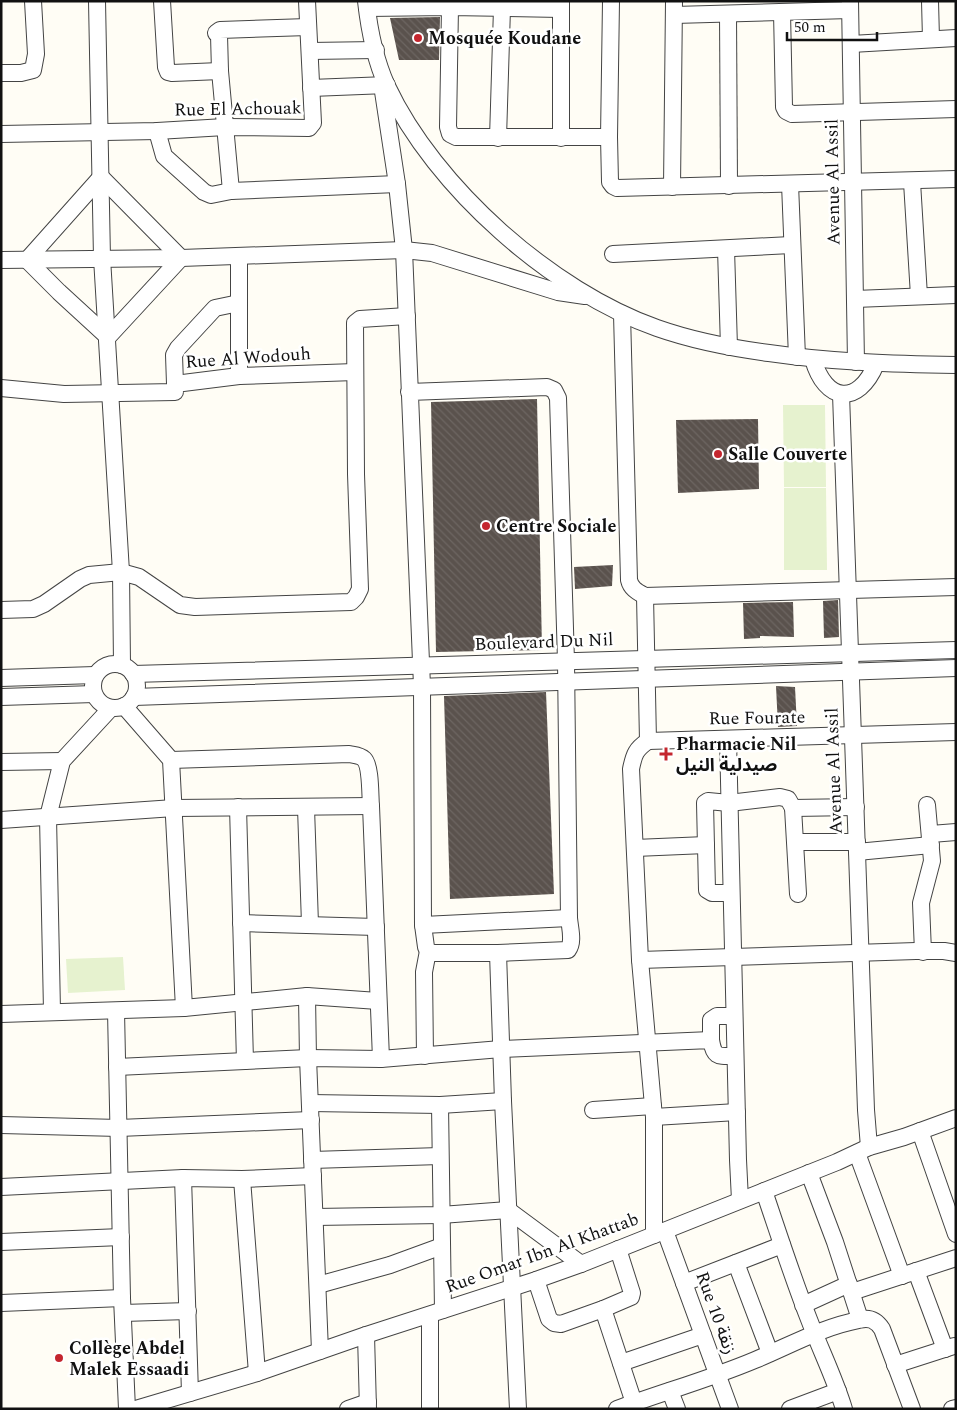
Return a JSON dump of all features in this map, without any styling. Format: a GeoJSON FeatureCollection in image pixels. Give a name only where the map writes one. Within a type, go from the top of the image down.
{"type":"FeatureCollection","features":[{"type":"Feature","properties":{"kind":"street"},"geometry":{"type":"LineString","coordinates":[[1,73],[28,72],[33,70],[36,60],[33,1]]}},
{"type":"Feature","properties":{"kind":"street"},"geometry":{"type":"LineString","coordinates":[[52,1011],[48,817],[62,761],[123,703],[136,685],[128,669],[120,572],[102,258],[97,1]]}},
{"type":"Feature","properties":{"kind":"street"},"geometry":{"type":"LineString","coordinates":[[162,1],[166,67],[168,72],[172,74],[220,71]]}},
{"type":"Feature","properties":{"kind":"street","name":"Rue El Achouak"},"geometry":{"type":"LineString","coordinates":[[1,134],[101,133],[225,127],[309,128],[313,123],[307,1]]}},
{"type":"Feature","properties":{"kind":"street"},"geometry":{"type":"LineString","coordinates":[[611,1],[609,137],[610,182],[613,186],[617,188],[729,186],[853,181],[912,182],[956,179]]}},
{"type":"Feature","properties":{"kind":"street"},"geometry":{"type":"LineString","coordinates":[[930,1],[931,39]]}},
{"type":"Feature","properties":{"kind":"street"},"geometry":{"type":"LineString","coordinates":[[426,1056],[424,972],[428,951],[423,925],[422,686],[404,250],[384,85],[366,4],[502,8],[561,5],[561,138]]}},
{"type":"Feature","properties":{"kind":"street"},"geometry":{"type":"LineString","coordinates":[[672,187],[674,8],[728,14],[782,12],[850,6]]}},
{"type":"Feature","properties":{"kind":"street","name":"Avenue Al Assil"},"geometry":{"type":"LineString","coordinates":[[850,6],[856,362]]}},
{"type":"Feature","properties":{"kind":"street"},"geometry":{"type":"LineString","coordinates":[[450,7],[448,127],[450,134],[456,137],[498,138],[609,137]]}},
{"type":"Feature","properties":{"kind":"street"},"geometry":{"type":"LineString","coordinates":[[498,138],[502,8]]}},
{"type":"Feature","properties":{"kind":"street"},"geometry":{"type":"LineString","coordinates":[[782,12],[784,107],[786,112],[792,114],[956,109]]}},
{"type":"Feature","properties":{"kind":"street"},"geometry":{"type":"LineString","coordinates":[[728,14],[729,186]]}},
{"type":"Feature","properties":{"kind":"street"},"geometry":{"type":"LineString","coordinates":[[231,191],[220,71],[219,34],[216,33],[220,30],[308,27]]}},
{"type":"Feature","properties":{"kind":"street"},"geometry":{"type":"LineString","coordinates":[[851,44],[956,38]]}},
{"type":"Feature","properties":{"kind":"street"},"geometry":{"type":"LineString","coordinates":[[310,51],[376,50]]}},
{"type":"Feature","properties":{"kind":"street"},"geometry":{"type":"LineString","coordinates":[[311,88],[384,85]]}},
{"type":"Feature","properties":{"kind":"street"},"geometry":{"type":"LineString","coordinates":[[384,85],[418,139],[470,202],[529,254],[591,297],[622,314],[658,329],[729,348],[805,358],[876,364],[956,365]]}},
{"type":"Feature","properties":{"kind":"street"},"geometry":{"type":"LineString","coordinates":[[157,131],[164,156],[204,192],[212,195],[231,191],[397,184]]}},
{"type":"Feature","properties":{"kind":"street"},"geometry":{"type":"LineString","coordinates":[[101,177],[181,258]]}},
{"type":"Feature","properties":{"kind":"street"},"geometry":{"type":"LineString","coordinates":[[27,260],[101,177]]}},
{"type":"Feature","properties":{"kind":"street"},"geometry":{"type":"LineString","coordinates":[[912,182],[919,296]]}},
{"type":"Feature","properties":{"kind":"street"},"geometry":{"type":"LineString","coordinates":[[790,184],[792,246],[805,358],[820,379],[827,386],[841,394],[852,393],[867,383],[876,364]]}},
{"type":"Feature","properties":{"kind":"street"},"geometry":{"type":"LineString","coordinates":[[613,254],[792,246]]}},
{"type":"Feature","properties":{"kind":"street"},"geometry":{"type":"LineString","coordinates":[[726,249],[729,348]]}},
{"type":"Feature","properties":{"kind":"street"},"geometry":{"type":"LineString","coordinates":[[1,260],[181,258],[404,250],[432,253],[558,292],[591,297]]}},
{"type":"Feature","properties":{"kind":"street"},"geometry":{"type":"LineString","coordinates":[[239,256],[239,376]]}},
{"type":"Feature","properties":{"kind":"street"},"geometry":{"type":"LineString","coordinates":[[108,337],[181,258]]}},
{"type":"Feature","properties":{"kind":"street"},"geometry":{"type":"LineString","coordinates":[[27,260],[108,337]]}},
{"type":"Feature","properties":{"kind":"street"},"geometry":{"type":"LineString","coordinates":[[855,299],[956,295]]}},
{"type":"Feature","properties":{"kind":"street"},"geometry":{"type":"LineString","coordinates":[[175,384],[174,355],[178,348],[214,308],[239,303]]}},
{"type":"Feature","properties":{"kind":"street"},"geometry":{"type":"LineString","coordinates":[[622,314],[630,586],[645,596],[956,588]]}},
{"type":"Feature","properties":{"kind":"street"},"geometry":{"type":"LineString","coordinates":[[1,610],[33,609],[44,604],[80,578],[89,575],[120,572],[139,577],[180,605],[195,607],[351,602],[360,589],[355,323],[360,319],[407,316]]}},
{"type":"Feature","properties":{"kind":"street","name":"Rue Al Wodouh"},"geometry":{"type":"LineString","coordinates":[[1,388],[64,394],[175,392],[175,384],[239,376],[355,372]]}},
{"type":"Feature","properties":{"kind":"street"},"geometry":{"type":"LineString","coordinates":[[409,392],[547,387],[557,393],[558,398],[566,661],[569,918],[572,941],[568,950],[498,953],[433,953],[428,951]]}},
{"type":"Feature","properties":{"kind":"street","name":"Avenue Al Assil"},"geometry":{"type":"LineString","coordinates":[[841,394],[861,953],[863,1150],[909,1273],[950,1347]]}},
{"type":"Feature","properties":{"kind":"street"},"geometry":{"type":"LineString","coordinates":[[645,596],[648,740]]}},
{"type":"Feature","properties":{"kind":"street","name":"Boulevard Du Nil"},"geometry":{"type":"LineString","coordinates":[[128,669],[421,666],[956,650]]}},
{"type":"Feature","properties":{"kind":"street"},"geometry":{"type":"LineString","coordinates":[[128,669],[112,664],[105,666],[95,675],[94,694],[102,704],[422,686],[648,680],[956,668]]}},
{"type":"Feature","properties":{"kind":"street"},"geometry":{"type":"LineString","coordinates":[[1,678],[95,675]]}},
{"type":"Feature","properties":{"kind":"street"},"geometry":{"type":"LineString","coordinates":[[1,697],[94,694]]}},
{"type":"Feature","properties":{"kind":"street"},"geometry":{"type":"LineString","coordinates":[[123,703],[171,760],[184,1008]]}},
{"type":"Feature","properties":{"kind":"street","name":"Rue Fourate"},"geometry":{"type":"LineString","coordinates":[[648,740],[956,732]]}},
{"type":"Feature","properties":{"kind":"street"},"geometry":{"type":"LineString","coordinates":[[728,739],[736,1112],[740,1200]]}},
{"type":"Feature","properties":{"kind":"street","name":"Rue 10 زنقة"},"geometry":{"type":"LineString","coordinates":[[648,740],[634,754],[631,769],[640,960],[653,1112],[659,1233],[684,1283],[730,1409]]}},
{"type":"Feature","properties":{"kind":"street"},"geometry":{"type":"LineString","coordinates":[[171,760],[349,754],[364,758],[368,765],[371,806],[381,1059]]}},
{"type":"Feature","properties":{"kind":"street"},"geometry":{"type":"LineString","coordinates":[[1,762],[62,761]]}},
{"type":"Feature","properties":{"kind":"street"},"geometry":{"type":"LineString","coordinates":[[731,893],[712,893],[707,890],[705,803],[708,801],[729,803],[784,798],[790,802],[793,808],[798,894]]}},
{"type":"Feature","properties":{"kind":"street"},"geometry":{"type":"LineString","coordinates":[[923,952],[921,903],[930,870],[931,840],[928,805]]}},
{"type":"Feature","properties":{"kind":"street"},"geometry":{"type":"LineString","coordinates":[[1,820],[174,808],[371,806]]}},
{"type":"Feature","properties":{"kind":"street"},"geometry":{"type":"LineString","coordinates":[[238,807],[245,1061]]}},
{"type":"Feature","properties":{"kind":"street"},"geometry":{"type":"LineString","coordinates":[[793,808],[856,807]]}},
{"type":"Feature","properties":{"kind":"street"},"geometry":{"type":"LineString","coordinates":[[306,808],[310,924]]}},
{"type":"Feature","properties":{"kind":"street"},"geometry":{"type":"LineString","coordinates":[[796,842],[857,847],[931,840],[956,832]]}},
{"type":"Feature","properties":{"kind":"street"},"geometry":{"type":"LineString","coordinates":[[635,848],[706,845]]}},
{"type":"Feature","properties":{"kind":"street"},"geometry":{"type":"LineString","coordinates":[[423,925],[569,918]]}},
{"type":"Feature","properties":{"kind":"street"},"geometry":{"type":"LineString","coordinates":[[241,923],[376,927]]}},
{"type":"Feature","properties":{"kind":"street"},"geometry":{"type":"LineString","coordinates":[[640,960],[952,950]]}},
{"type":"Feature","properties":{"kind":"street"},"geometry":{"type":"LineString","coordinates":[[498,953],[518,1409]]}},
{"type":"Feature","properties":{"kind":"street"},"geometry":{"type":"LineString","coordinates":[[1,1014],[184,1008],[307,996],[378,1002]]}},
{"type":"Feature","properties":{"kind":"street"},"geometry":{"type":"LineString","coordinates":[[307,996],[320,1351]]}},
{"type":"Feature","properties":{"kind":"street"},"geometry":{"type":"LineString","coordinates":[[116,1011],[122,1306],[127,1409]]}},
{"type":"Feature","properties":{"kind":"street"},"geometry":{"type":"LineString","coordinates":[[734,1016],[714,1017],[711,1020],[710,1040],[715,1054],[735,1056]]}},
{"type":"Feature","properties":{"kind":"street"},"geometry":{"type":"LineString","coordinates":[[117,1067],[308,1058],[381,1059],[501,1049],[710,1040]]}},
{"type":"Feature","properties":{"kind":"street"},"geometry":{"type":"LineString","coordinates":[[1,1125],[119,1128],[310,1112],[503,1101]]}},
{"type":"Feature","properties":{"kind":"street"},"geometry":{"type":"LineString","coordinates":[[430,1409],[442,1246],[440,1105]]}},
{"type":"Feature","properties":{"kind":"street"},"geometry":{"type":"LineString","coordinates":[[594,1110],[736,1112]]}},
{"type":"Feature","properties":{"kind":"street","name":"Rue Omar Ibn Al Khattab"},"geometry":{"type":"LineString","coordinates":[[136,1409],[257,1373],[366,1335],[536,1280],[659,1233],[863,1150],[956,1118]]}},
{"type":"Feature","properties":{"kind":"street"},"geometry":{"type":"LineString","coordinates":[[920,1131],[953,1216],[956,1234]]}},
{"type":"Feature","properties":{"kind":"street"},"geometry":{"type":"LineString","coordinates":[[1,1187],[183,1178],[242,1179],[313,1168],[440,1156]]}},
{"type":"Feature","properties":{"kind":"street"},"geometry":{"type":"LineString","coordinates":[[809,1173],[851,1288],[860,1319]]}},
{"type":"Feature","properties":{"kind":"street"},"geometry":{"type":"LineString","coordinates":[[183,1178],[190,1394]]}},
{"type":"Feature","properties":{"kind":"street"},"geometry":{"type":"LineString","coordinates":[[242,1179],[257,1373]]}},
{"type":"Feature","properties":{"kind":"street"},"geometry":{"type":"LineString","coordinates":[[764,1191],[803,1305],[844,1409]]}},
{"type":"Feature","properties":{"kind":"street"},"geometry":{"type":"LineString","coordinates":[[315,1217],[441,1215],[508,1210],[581,1264]]}},
{"type":"Feature","properties":{"kind":"street"},"geometry":{"type":"LineString","coordinates":[[1,1242],[121,1237]]}},
{"type":"Feature","properties":{"kind":"street"},"geometry":{"type":"LineString","coordinates":[[684,1283],[782,1245]]}},
{"type":"Feature","properties":{"kind":"street"},"geometry":{"type":"LineString","coordinates":[[318,1285],[390,1264],[442,1246]]}},
{"type":"Feature","properties":{"kind":"street"},"geometry":{"type":"LineString","coordinates":[[536,1280],[549,1319],[554,1323],[561,1324],[603,1309],[631,1297],[632,1294],[618,1249]]}},
{"type":"Feature","properties":{"kind":"street"},"geometry":{"type":"LineString","coordinates":[[803,1305],[851,1288],[909,1273],[956,1258]]}},
{"type":"Feature","properties":{"kind":"street"},"geometry":{"type":"LineString","coordinates":[[736,1263],[770,1353]]}},
{"type":"Feature","properties":{"kind":"street"},"geometry":{"type":"LineString","coordinates":[[1,1303],[122,1306],[188,1311]]}},
{"type":"Feature","properties":{"kind":"street"},"geometry":{"type":"LineString","coordinates":[[603,1309],[634,1403]]}},
{"type":"Feature","properties":{"kind":"street"},"geometry":{"type":"LineString","coordinates":[[617,1409],[717,1375],[814,1333],[860,1319],[872,1320],[878,1323],[886,1338],[912,1409]]}},
{"type":"Feature","properties":{"kind":"street"},"geometry":{"type":"LineString","coordinates":[[348,1409],[368,1405],[366,1335]]}},
{"type":"Feature","properties":{"kind":"street"},"geometry":{"type":"LineString","coordinates":[[621,1363],[703,1335]]}},
{"type":"Feature","properties":{"kind":"street"},"geometry":{"type":"LineString","coordinates":[[895,1364],[950,1347]]}},
{"type":"Feature","properties":{"kind":"street"},"geometry":{"type":"LineString","coordinates":[[670,1391],[677,1409]]}},
{"type":"Feature","properties":{"kind":"street"},"geometry":{"type":"LineString","coordinates":[[790,1409],[838,1391]]}},
{"type":"Feature","properties":{"kind":"street"},"geometry":{"type":"LineString","coordinates":[[952,1409],[956,1408]]}},
{"type":"Feature","properties":{"kind":"green space"},"geometry":{"type":"Polygon","coordinates":[[[783,405],[825,405],[826,487],[784,487],[783,405]]]}},
{"type":"Feature","properties":{"kind":"green space"},"geometry":{"type":"Polygon","coordinates":[[[784,488],[826,488],[827,570],[784,570],[784,488]]]}},
{"type":"Feature","properties":{"kind":"green space"},"geometry":{"type":"Polygon","coordinates":[[[123,957],[125,990],[68,993],[66,959],[123,957]]]}},
{"type":"Feature","properties":{"kind":"building","name":"Mosquée Koudane"},"geometry":{"type":"Polygon","coordinates":[[[440,17],[439,60],[399,60],[390,18],[440,17]]]}},
{"type":"Feature","properties":{"kind":"building","name":"Centre Sociale"},"geometry":{"type":"Polygon","coordinates":[[[537,399],[542,650],[436,652],[431,402],[537,399]]]}},
{"type":"Feature","properties":{"kind":"building","name":"Salle Couverte"},"geometry":{"type":"Polygon","coordinates":[[[758,419],[759,489],[678,493],[676,420],[758,419]]]}},
{"type":"Feature","properties":{"kind":"building"},"geometry":{"type":"Polygon","coordinates":[[[613,565],[612,586],[575,589],[574,567],[613,565]]]}},
{"type":"Feature","properties":{"kind":"building"},"geometry":{"type":"Polygon","coordinates":[[[838,600],[839,637],[824,638],[823,601],[838,600]]]}},
{"type":"Feature","properties":{"kind":"building"},"geometry":{"type":"Polygon","coordinates":[[[793,602],[794,637],[760,636],[760,638],[744,639],[743,603],[793,602]]]}},
{"type":"Feature","properties":{"kind":"building"},"geometry":{"type":"Polygon","coordinates":[[[776,686],[795,687],[797,726],[778,727],[776,686]]]}},
{"type":"Feature","properties":{"kind":"building"},"geometry":{"type":"Polygon","coordinates":[[[546,692],[554,894],[450,899],[444,696],[546,692]]]}},
{"type":"Feature","properties":{"kind":"place","name":"Mosquée Koudane"},"geometry":{"type":"Point","coordinates":[418,38]}},
{"type":"Feature","properties":{"kind":"place","name":"Salle Couverte"},"geometry":{"type":"Point","coordinates":[718,454]}},
{"type":"Feature","properties":{"kind":"place","name":"Centre Sociale"},"geometry":{"type":"Point","coordinates":[486,526]}},
{"type":"Feature","properties":{"kind":"place","name":"Pharmacie Nil صيدلية النيل"},"geometry":{"type":"Point","coordinates":[666,754]}},
{"type":"Feature","properties":{"kind":"place","name":"Collège Abdel Malek Essaadi"},"geometry":{"type":"Point","coordinates":[59,1358]}}]}
